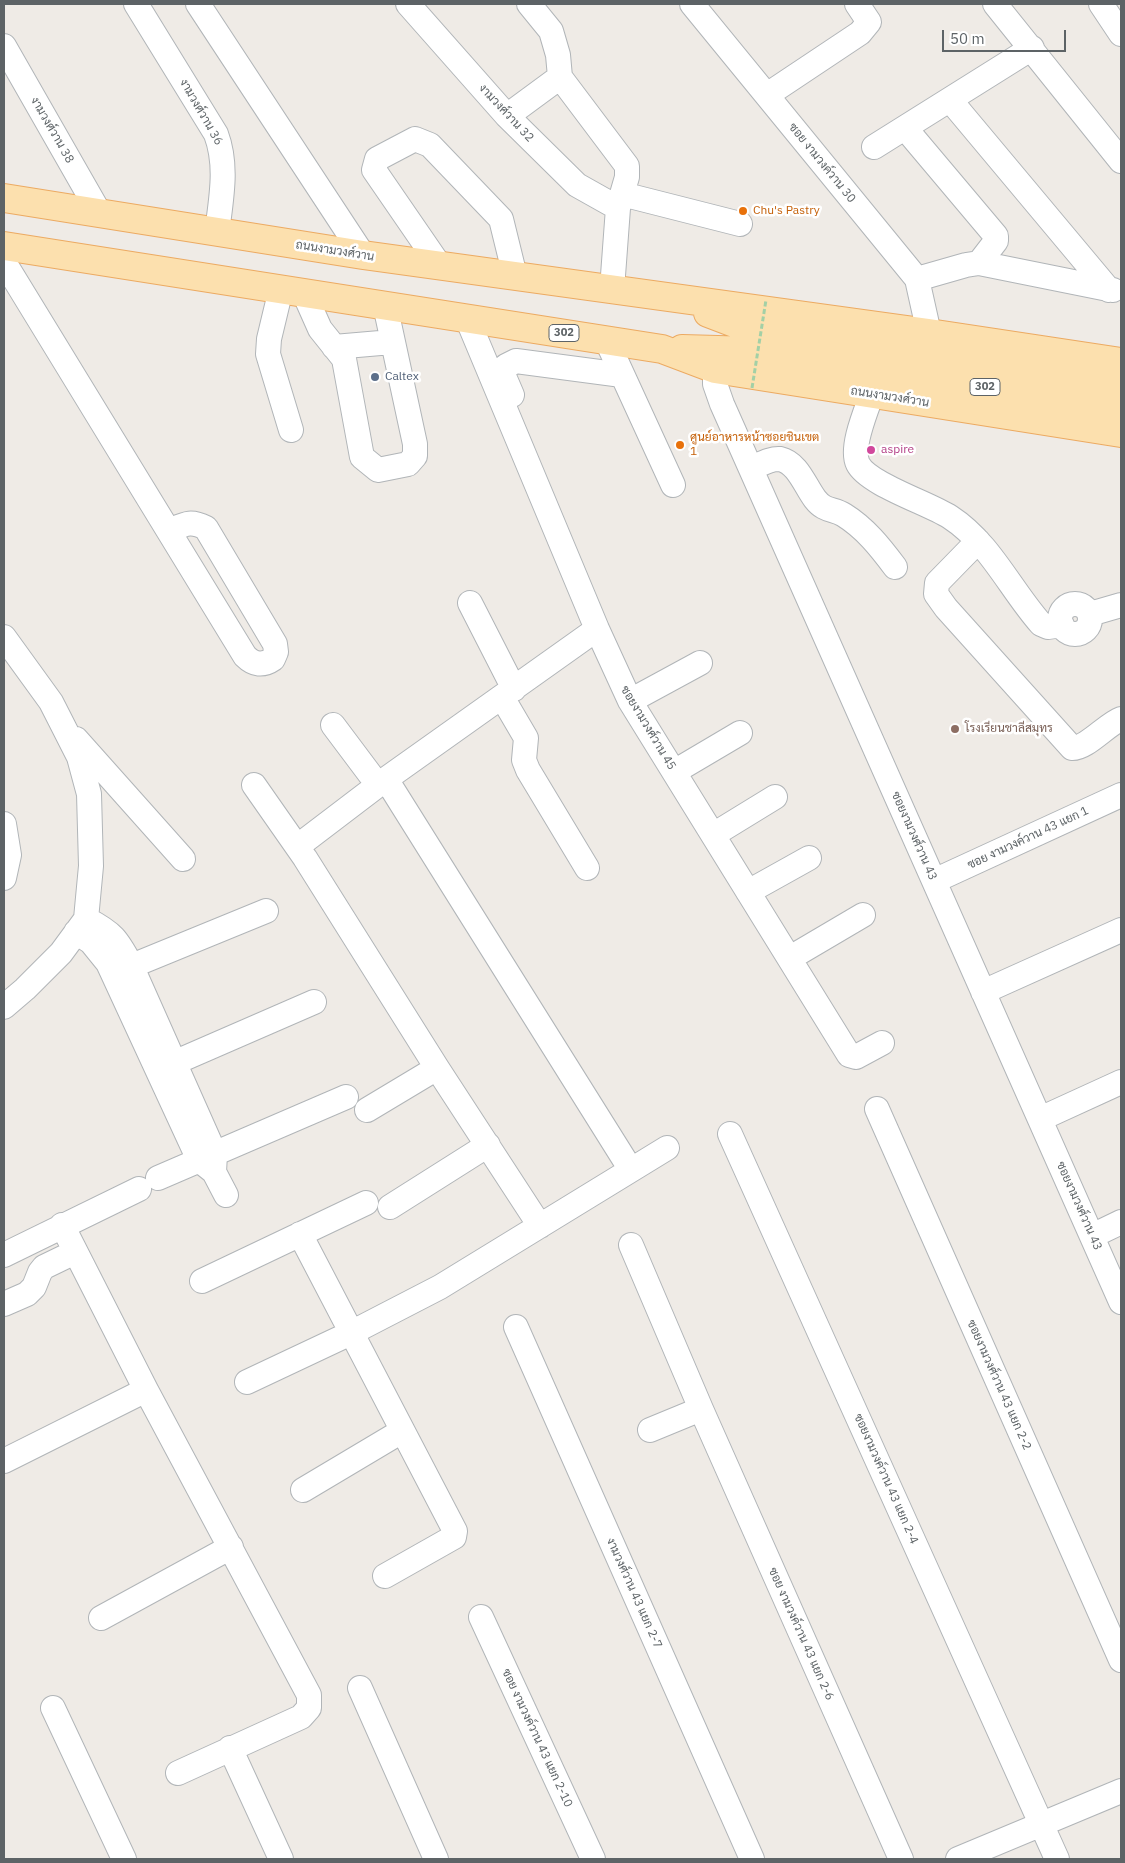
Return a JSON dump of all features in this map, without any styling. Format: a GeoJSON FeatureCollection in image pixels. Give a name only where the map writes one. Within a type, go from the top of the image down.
{"type":"FeatureCollection","features":[{"type":"Feature","properties":{"kind":"main road","name":"ถนนงามวงศ์วาน"},"geometry":{"type":"LineString","coordinates":[[4,198],[363,255],[929,333],[1121,362]]}},
{"type":"Feature","properties":{"kind":"main road","name":"ถนนงามวงศ์วาน"},"geometry":{"type":"LineString","coordinates":[[4,246],[662,348],[852,356],[1121,388]]}},
{"type":"Feature","properties":{"kind":"main road","name":"ถนนงามวงศ์วาน"},"geometry":{"type":"LineString","coordinates":[[667,297],[750,329],[852,356],[1121,409]]}},
{"type":"Feature","properties":{"kind":"main road","name":"ถนนงามวงศ์วาน"},"geometry":{"type":"LineString","coordinates":[[662,348],[715,369],[1121,433]]}},
{"type":"Feature","properties":{"kind":"street","name":"งามวงศ์วาน 36"},"geometry":{"type":"LineString","coordinates":[[136,4],[216,134],[222,149],[224,165],[217,232]]}},
{"type":"Feature","properties":{"kind":"street"},"geometry":{"type":"LineString","coordinates":[[198,4],[363,255]]}},
{"type":"Feature","properties":{"kind":"street","name":"งามวงศ์วาน 32"},"geometry":{"type":"LineString","coordinates":[[408,4],[507,116],[576,185],[620,201],[740,224]]}},
{"type":"Feature","properties":{"kind":"street"},"geometry":{"type":"LineString","coordinates":[[529,4],[551,31],[558,54],[560,77],[627,166],[627,177],[620,201],[612,289]]}},
{"type":"Feature","properties":{"kind":"street","name":"ซอย งามวงค์วาน 30"},"geometry":{"type":"LineString","coordinates":[[692,4],[917,279],[929,333]]}},
{"type":"Feature","properties":{"kind":"street"},"geometry":{"type":"LineString","coordinates":[[767,95],[860,33],[870,22],[858,4]]}},
{"type":"Feature","properties":{"kind":"street"},"geometry":{"type":"LineString","coordinates":[[995,4],[1121,161]]}},
{"type":"Feature","properties":{"kind":"street"},"geometry":{"type":"LineString","coordinates":[[1101,4],[1121,34]]}},
{"type":"Feature","properties":{"kind":"street","name":"งามวงศ์วาน 38"},"geometry":{"type":"LineString","coordinates":[[4,46],[100,214]]}},
{"type":"Feature","properties":{"kind":"street"},"geometry":{"type":"LineString","coordinates":[[874,147],[1032,48]]}},
{"type":"Feature","properties":{"kind":"street"},"geometry":{"type":"LineString","coordinates":[[507,116],[560,77]]}},
{"type":"Feature","properties":{"kind":"street"},"geometry":{"type":"LineString","coordinates":[[950,100],[1115,290]]}},
{"type":"Feature","properties":{"kind":"street"},"geometry":{"type":"LineString","coordinates":[[906,128],[996,236],[996,241],[979,263]]}},
{"type":"Feature","properties":{"kind":"street"},"geometry":{"type":"LineString","coordinates":[[440,266],[374,170],[377,158],[414,139],[430,145],[501,219],[515,276]]}},
{"type":"Feature","properties":{"kind":"street"},"geometry":{"type":"LineString","coordinates":[[4,262],[169,532],[246,656],[251,662],[260,664],[273,659],[276,652],[275,644],[206,528],[195,522],[169,532]]}},
{"type":"Feature","properties":{"kind":"street"},"geometry":{"type":"LineString","coordinates":[[917,279],[966,264],[979,263],[1115,290]]}},
{"type":"Feature","properties":{"kind":"street"},"geometry":{"type":"LineString","coordinates":[[291,430],[268,354],[268,339],[293,291],[344,359],[362,456],[378,470],[408,464],[415,456],[415,444],[385,305]]}},
{"type":"Feature","properties":{"kind":"street","name":"ซอยงามวงศ์วาน 45"},"geometry":{"type":"LineString","coordinates":[[467,318],[597,630],[630,701],[849,1055],[856,1057],[882,1043]]}},
{"type":"Feature","properties":{"kind":"street"},"geometry":{"type":"LineString","coordinates":[[606,339],[673,486]]}},
{"type":"Feature","properties":{"kind":"street"},"geometry":{"type":"LineString","coordinates":[[334,347],[392,342]]}},
{"type":"Feature","properties":{"kind":"street"},"geometry":{"type":"LineString","coordinates":[[557,500],[503,374],[506,366],[516,361],[622,375]]}},
{"type":"Feature","properties":{"kind":"street","name":"ซอยงามวงศ์วาน 43"},"geometry":{"type":"LineString","coordinates":[[715,369],[715,384],[722,404],[1121,1302]]}},
{"type":"Feature","properties":{"kind":"street"},"geometry":{"type":"LineString","coordinates":[[872,394],[856,446],[856,460],[861,470],[886,486],[950,517],[978,542],[1041,624],[1048,627],[1062,625],[1062,613],[1069,605],[1083,606],[1090,614],[1121,605]]}},
{"type":"Feature","properties":{"kind":"street"},"geometry":{"type":"LineString","coordinates":[[751,468],[773,459],[781,459],[793,466],[815,499],[827,510],[842,513],[861,528],[877,542],[895,567]]}},
{"type":"Feature","properties":{"kind":"street"},"geometry":{"type":"LineString","coordinates":[[978,542],[936,583],[936,594],[946,608],[1072,748],[1082,745],[1112,722],[1121,719]]}},
{"type":"Feature","properties":{"kind":"street"},"geometry":{"type":"LineString","coordinates":[[470,603],[526,738],[524,760],[528,770],[587,868]]}},
{"type":"Feature","properties":{"kind":"street"},"geometry":{"type":"LineString","coordinates":[[298,846],[382,782],[597,630]]}},
{"type":"Feature","properties":{"kind":"street"},"geometry":{"type":"LineString","coordinates":[[4,637],[50,702],[65,727],[79,757],[89,794],[91,866],[81,926],[60,953],[4,1007]]}},
{"type":"Feature","properties":{"kind":"street"},"geometry":{"type":"LineString","coordinates":[[630,701],[700,663]]}},
{"type":"Feature","properties":{"kind":"street"},"geometry":{"type":"LineString","coordinates":[[333,725],[382,782],[631,1170]]}},
{"type":"Feature","properties":{"kind":"street"},"geometry":{"type":"LineString","coordinates":[[65,727],[184,859]]}},
{"type":"Feature","properties":{"kind":"street"},"geometry":{"type":"LineString","coordinates":[[674,772],[740,733]]}},
{"type":"Feature","properties":{"kind":"street"},"geometry":{"type":"LineString","coordinates":[[254,785],[298,846],[437,1068],[540,1226]]}},
{"type":"Feature","properties":{"kind":"street","name":"ซอย งามวงค์วาน 43 แยก 1"},"geometry":{"type":"LineString","coordinates":[[934,881],[1121,795]]}},
{"type":"Feature","properties":{"kind":"street"},"geometry":{"type":"LineString","coordinates":[[713,835],[774,797]]}},
{"type":"Feature","properties":{"kind":"street"},"geometry":{"type":"LineString","coordinates":[[4,824],[9,855],[4,878]]}},
{"type":"Feature","properties":{"kind":"street"},"geometry":{"type":"LineString","coordinates":[[748,892],[809,858]]}},
{"type":"Feature","properties":{"kind":"street"},"geometry":{"type":"LineString","coordinates":[[122,970],[266,911]]}},
{"type":"Feature","properties":{"kind":"street"},"geometry":{"type":"LineString","coordinates":[[790,958],[862,915]]}},
{"type":"Feature","properties":{"kind":"street"},"geometry":{"type":"LineString","coordinates":[[81,926],[110,932],[120,945],[122,970],[226,1195]]}},
{"type":"Feature","properties":{"kind":"street"},"geometry":{"type":"LineString","coordinates":[[983,992],[1121,930]]}},
{"type":"Feature","properties":{"kind":"street"},"geometry":{"type":"LineString","coordinates":[[166,1066],[314,1002]]}},
{"type":"Feature","properties":{"kind":"street"},"geometry":{"type":"LineString","coordinates":[[367,1110],[437,1068]]}},
{"type":"Feature","properties":{"kind":"street"},"geometry":{"type":"LineString","coordinates":[[1040,1119],[1121,1082]]}},
{"type":"Feature","properties":{"kind":"street"},"geometry":{"type":"LineString","coordinates":[[4,1255],[149,1184],[210,1162],[346,1098]]}},
{"type":"Feature","properties":{"kind":"street","name":"ซอยงามวงศ์วาน 43 แยก 2-2"},"geometry":{"type":"LineString","coordinates":[[877,1109],[1121,1660]]}},
{"type":"Feature","properties":{"kind":"street","name":"ซอยงามวงค์วาน 43 แยก 2-4"},"geometry":{"type":"LineString","coordinates":[[730,1134],[1057,1859]]}},
{"type":"Feature","properties":{"kind":"street"},"geometry":{"type":"LineString","coordinates":[[390,1207],[488,1146]]}},
{"type":"Feature","properties":{"kind":"street"},"geometry":{"type":"LineString","coordinates":[[247,1382],[351,1333],[440,1286],[667,1148]]}},
{"type":"Feature","properties":{"kind":"street"},"geometry":{"type":"LineString","coordinates":[[202,1281],[366,1204]]}},
{"type":"Feature","properties":{"kind":"street"},"geometry":{"type":"LineString","coordinates":[[1092,1236],[1121,1222]]}},
{"type":"Feature","properties":{"kind":"street"},"geometry":{"type":"LineString","coordinates":[[62,1225],[146,1390],[309,1695],[309,1708],[301,1717],[178,1773]]}},
{"type":"Feature","properties":{"kind":"street"},"geometry":{"type":"LineString","coordinates":[[300,1234],[456,1534],[454,1537],[385,1576]]}},
{"type":"Feature","properties":{"kind":"street","name":"ซอย งามวงค์วาน 43 แยก 2-6"},"geometry":{"type":"LineString","coordinates":[[631,1245],[701,1409],[901,1859]]}},
{"type":"Feature","properties":{"kind":"street"},"geometry":{"type":"LineString","coordinates":[[4,1304],[27,1294],[34,1287],[44,1267],[75,1252]]}},
{"type":"Feature","properties":{"kind":"street","name":"งามวงศ์วาน 43 แยก 2-7"},"geometry":{"type":"LineString","coordinates":[[516,1327],[752,1859]]}},
{"type":"Feature","properties":{"kind":"street"},"geometry":{"type":"LineString","coordinates":[[4,1461],[146,1390]]}},
{"type":"Feature","properties":{"kind":"street"},"geometry":{"type":"LineString","coordinates":[[650,1430],[701,1409]]}},
{"type":"Feature","properties":{"kind":"street"},"geometry":{"type":"LineString","coordinates":[[303,1490],[402,1431]]}},
{"type":"Feature","properties":{"kind":"street"},"geometry":{"type":"LineString","coordinates":[[101,1618],[231,1547]]}},
{"type":"Feature","properties":{"kind":"street","name":"ซอย งามวงค์วาน 43 แยก 2-10"},"geometry":{"type":"LineString","coordinates":[[481,1617],[594,1859]]}},
{"type":"Feature","properties":{"kind":"street"},"geometry":{"type":"LineString","coordinates":[[360,1688],[436,1859]]}},
{"type":"Feature","properties":{"kind":"street"},"geometry":{"type":"LineString","coordinates":[[54,1708],[124,1859]]}},
{"type":"Feature","properties":{"kind":"street"},"geometry":{"type":"LineString","coordinates":[[230,1748],[281,1859]]}},
{"type":"Feature","properties":{"kind":"street"},"geometry":{"type":"LineString","coordinates":[[958,1859],[1121,1791]]}},
{"type":"Feature","properties":{"kind":"path"},"geometry":{"type":"LineString","coordinates":[[752,388],[766,300]]}},
{"type":"Feature","properties":{"kind":"place","name":"Chu's Pastry"},"geometry":{"type":"Point","coordinates":[743,211]}},
{"type":"Feature","properties":{"kind":"place","name":"Caltex"},"geometry":{"type":"Point","coordinates":[375,377]}},
{"type":"Feature","properties":{"kind":"place","name":"ศูนย์อาหารหน้าซอยชินเขต 1"},"geometry":{"type":"Point","coordinates":[680,445]}},
{"type":"Feature","properties":{"kind":"place","name":"aspire"},"geometry":{"type":"Point","coordinates":[871,450]}},
{"type":"Feature","properties":{"kind":"place","name":"โรงเรียนชาลีสมุทร"},"geometry":{"type":"Point","coordinates":[955,729]}}]}
